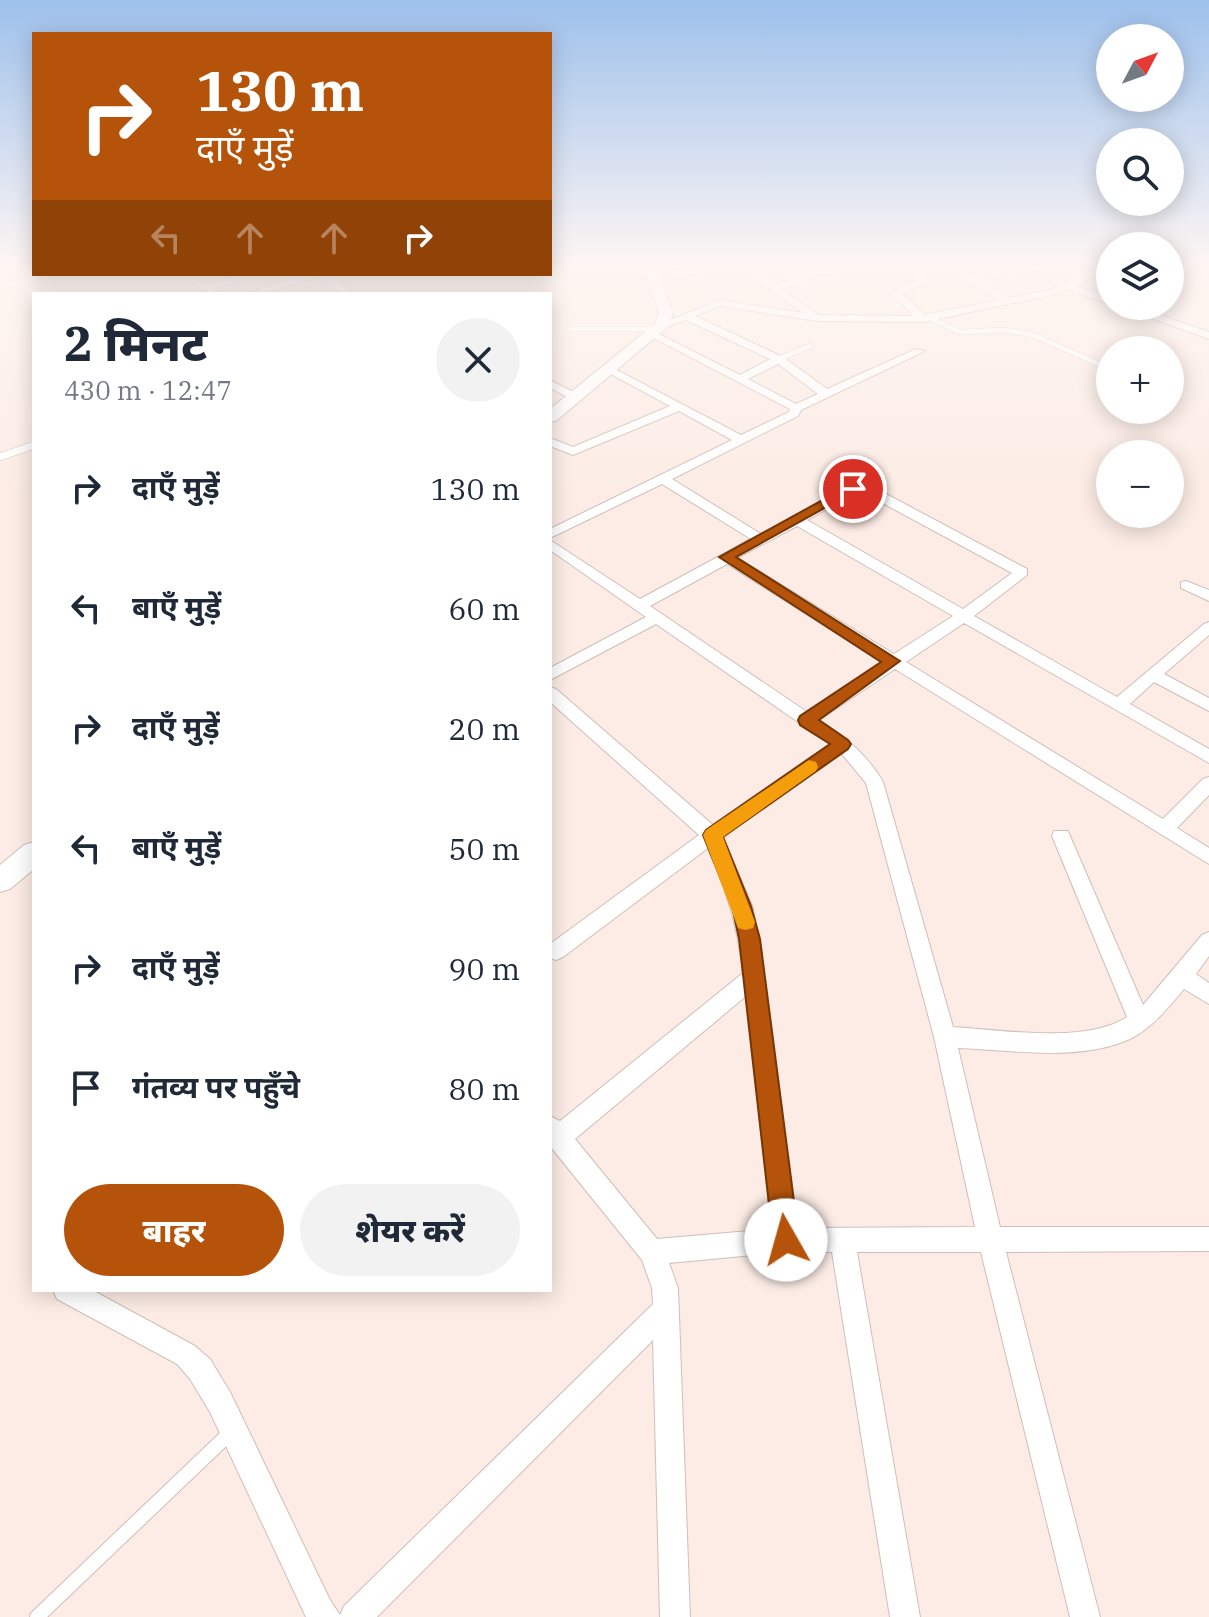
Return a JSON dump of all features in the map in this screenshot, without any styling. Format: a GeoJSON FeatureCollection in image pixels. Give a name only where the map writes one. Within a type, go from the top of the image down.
{"type":"FeatureCollection","features":[{"type":"Feature","properties":{"kind":"street"},"geometry":{"type":"LineString","coordinates":[[552,415],[642,342]]}},
{"type":"Feature","properties":{"kind":"street"},"geometry":{"type":"LineString","coordinates":[[679,342],[738,380],[796,408]]}},
{"type":"Feature","properties":{"kind":"street"},"geometry":{"type":"LineString","coordinates":[[743,342],[779,359],[826,394]]}},
{"type":"Feature","properties":{"kind":"street"},"geometry":{"type":"LineString","coordinates":[[552,533],[743,441],[794,414],[796,408],[920,351]]}},
{"type":"Feature","properties":{"kind":"street"},"geometry":{"type":"LineString","coordinates":[[738,380],[779,359]]}},
{"type":"Feature","properties":{"kind":"street"},"geometry":{"type":"LineString","coordinates":[[609,369],[743,441]]}},
{"type":"Feature","properties":{"kind":"street"},"geometry":{"type":"LineString","coordinates":[[552,384],[575,397]]}},
{"type":"Feature","properties":{"kind":"street"},"geometry":{"type":"LineString","coordinates":[[552,443],[573,451],[679,407]]}},
{"type":"Feature","properties":{"kind":"street"},"geometry":{"type":"LineString","coordinates":[[663,479],[758,538]]}},
{"type":"Feature","properties":{"kind":"street"},"geometry":{"type":"LineString","coordinates":[[552,674],[726,557],[853,489],[863,488],[1022,572],[964,616],[806,720]]}},
{"type":"Feature","properties":{"kind":"street"},"geometry":{"type":"LineString","coordinates":[[795,519],[1209,757]]}},
{"type":"Feature","properties":{"kind":"street"},"geometry":{"type":"LineString","coordinates":[[552,545],[842,744],[862,764],[874,782],[945,1037],[990,1238],[1085,1617]]}},
{"type":"Feature","properties":{"kind":"street"},"geometry":{"type":"LineString","coordinates":[[726,557],[1209,857]]}},
{"type":"Feature","properties":{"kind":"street"},"geometry":{"type":"LineString","coordinates":[[1186,585],[1209,596]]}},
{"type":"Feature","properties":{"kind":"street"},"geometry":{"type":"LineString","coordinates":[[1119,704],[1209,627]]}},
{"type":"Feature","properties":{"kind":"street"},"geometry":{"type":"LineString","coordinates":[[1155,676],[1209,705]]}},
{"type":"Feature","properties":{"kind":"street"},"geometry":{"type":"LineString","coordinates":[[552,695],[712,835],[742,906],[755,976],[786,1240]]}},
{"type":"Feature","properties":{"kind":"street"},"geometry":{"type":"LineString","coordinates":[[556,951],[712,835],[842,744]]}},
{"type":"Feature","properties":{"kind":"street"},"geometry":{"type":"LineString","coordinates":[[1165,829],[1209,784]]}},
{"type":"Feature","properties":{"kind":"street"},"geometry":{"type":"LineString","coordinates":[[1061,836],[1139,1021]]}},
{"type":"Feature","properties":{"kind":"street"},"geometry":{"type":"LineString","coordinates":[[0,881],[32,855]]}},
{"type":"Feature","properties":{"kind":"street"},"geometry":{"type":"LineString","coordinates":[[945,1037],[1084,1040],[1122,1032],[1139,1021],[1209,941]]}},
{"type":"Feature","properties":{"kind":"street"},"geometry":{"type":"LineString","coordinates":[[1181,975],[1209,995]]}},
{"type":"Feature","properties":{"kind":"street"},"geometry":{"type":"LineString","coordinates":[[675,1617],[663,1279],[652,1252],[554,1132],[755,976]]}},
{"type":"Feature","properties":{"kind":"street"},"geometry":{"type":"LineString","coordinates":[[652,1252],[786,1240],[1209,1239]]}},
{"type":"Feature","properties":{"kind":"street"},"geometry":{"type":"LineString","coordinates":[[842,1240],[905,1617]]}},
{"type":"Feature","properties":{"kind":"street"},"geometry":{"type":"LineString","coordinates":[[70,1292],[186,1355],[210,1385],[319,1611],[326,1617]]}},
{"type":"Feature","properties":{"kind":"street"},"geometry":{"type":"LineString","coordinates":[[355,1617],[666,1309]]}},
{"type":"Feature","properties":{"kind":"lane"},"geometry":{"type":"LineString","coordinates":[[1050,342],[1096,363]]}},
{"type":"Feature","properties":{"kind":"lane"},"geometry":{"type":"LineString","coordinates":[[779,359],[810,346]]}},
{"type":"Feature","properties":{"kind":"lane"},"geometry":{"type":"LineString","coordinates":[[0,457],[32,446]]}},
{"type":"Feature","properties":{"kind":"lane"},"geometry":{"type":"LineString","coordinates":[[37,1617],[233,1430]]}},
{"type":"Feature","properties":{"kind":"slow traffic"},"geometry":{"type":"LineString","coordinates":[[745,922],[742,906],[712,835],[809,767]]}},
{"type":"Feature","properties":{"kind":"route"},"geometry":{"type":"LineString","coordinates":[[786,1240],[749,939],[742,906],[712,835],[842,744],[806,720],[892,661],[726,557],[853,489]]}}]}
